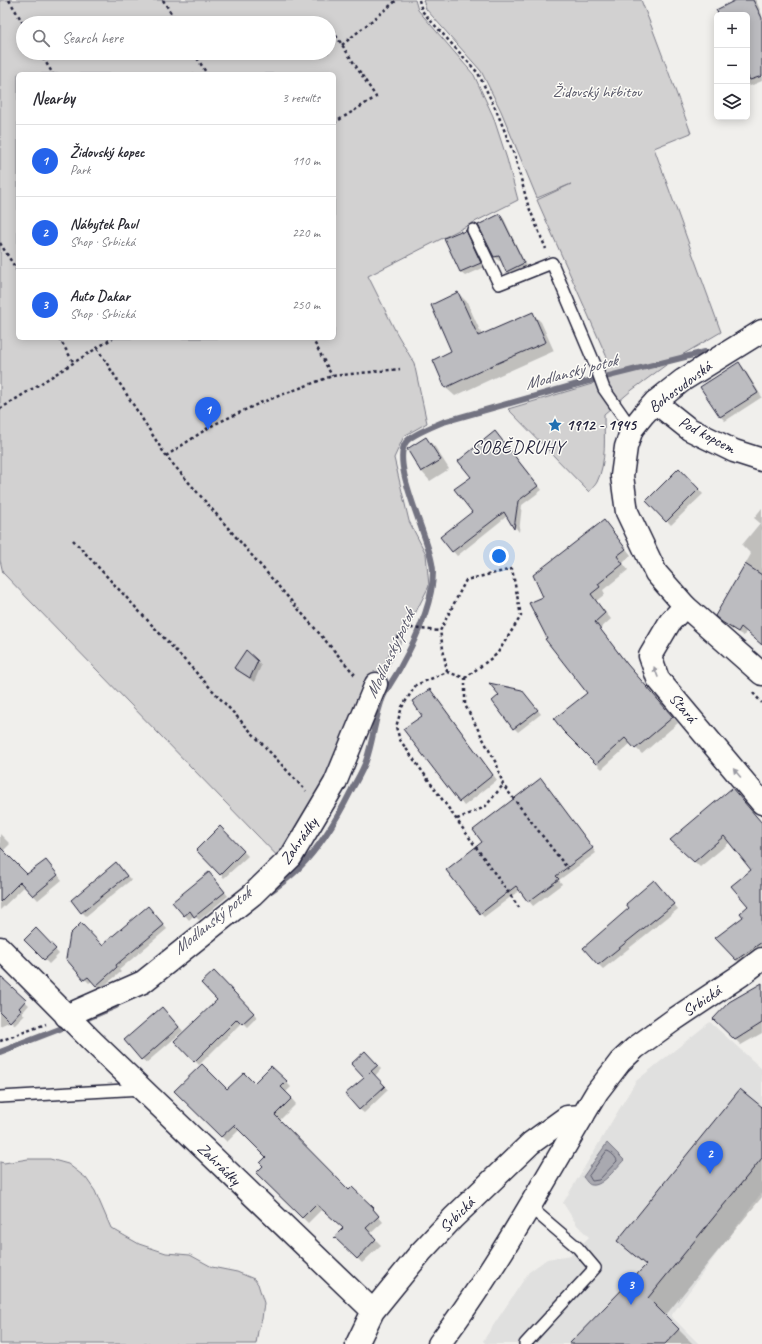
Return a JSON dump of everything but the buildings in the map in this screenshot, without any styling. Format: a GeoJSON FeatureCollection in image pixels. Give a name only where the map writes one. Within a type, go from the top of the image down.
{"type":"FeatureCollection","features":[{"type":"Feature","properties":{"kind":"street","name":"Bohosudovská"},"geometry":{"type":"LineString","coordinates":[[756,682],[684,606],[656,573],[627,512],[622,476],[626,447],[632,429],[655,402],[683,380],[762,331]]}},
{"type":"Feature","properties":{"kind":"street","name":"Pod kopcem"},"geometry":{"type":"LineString","coordinates":[[655,402],[689,429],[734,451],[762,460]]}},
{"type":"Feature","properties":{"kind":"street","name":"Stará"},"geometry":{"type":"LineString","coordinates":[[684,606],[670,622],[650,656],[658,678],[762,802]]}},
{"type":"Feature","properties":{"kind":"street","name":"Zahrádky"},"geometry":{"type":"LineString","coordinates":[[66,1016],[143,982],[252,895],[291,857],[335,783],[376,684]]}},
{"type":"Feature","properties":{"kind":"street","name":"Zahrádky"},"geometry":{"type":"LineString","coordinates":[[0,948],[66,1016],[373,1311]]}},
{"type":"Feature","properties":{"kind":"street","name":"Srbická"},"geometry":{"type":"LineString","coordinates":[[439,1344],[492,1269],[583,1116],[610,1074],[620,1062],[635,1048],[762,959]]}},
{"type":"Feature","properties":{"kind":"street","name":"Srbická"},"geometry":{"type":"LineString","coordinates":[[357,1344],[373,1311],[421,1252],[453,1218],[531,1143],[567,1117],[583,1116]]}},
{"type":"Feature","properties":{"kind":"lane"},"geometry":{"type":"LineString","coordinates":[[473,230],[499,284],[552,263],[604,389],[632,429]]}},
{"type":"Feature","properties":{"kind":"lane"},"geometry":{"type":"LineString","coordinates":[[0,1097],[142,1089]]}},
{"type":"Feature","properties":{"kind":"lane"},"geometry":{"type":"LineString","coordinates":[[525,1344],[595,1268],[578,1248],[530,1207]]}},
{"type":"Feature","properties":{"kind":"path"},"geometry":{"type":"LineString","coordinates":[[9,0],[19,16]]}},
{"type":"Feature","properties":{"kind":"path"},"geometry":{"type":"LineString","coordinates":[[163,0],[173,16]]}},
{"type":"Feature","properties":{"kind":"path"},"geometry":{"type":"LineString","coordinates":[[390,0],[390,6]]}},
{"type":"Feature","properties":{"kind":"path"},"geometry":{"type":"LineString","coordinates":[[342,45],[397,0]]}},
{"type":"Feature","properties":{"kind":"path"},"geometry":{"type":"LineString","coordinates":[[419,0],[422,10],[478,73],[497,112],[515,157],[528,205],[552,263]]}},
{"type":"Feature","properties":{"kind":"path"},"geometry":{"type":"LineString","coordinates":[[336,36],[376,97],[336,122]]}},
{"type":"Feature","properties":{"kind":"path"},"geometry":{"type":"LineString","coordinates":[[44,60],[52,72]]}},
{"type":"Feature","properties":{"kind":"path"},"geometry":{"type":"LineString","coordinates":[[198,60],[206,72]]}},
{"type":"Feature","properties":{"kind":"path"},"geometry":{"type":"LineString","coordinates":[[0,243],[16,269]]}},
{"type":"Feature","properties":{"kind":"path"},"geometry":{"type":"LineString","coordinates":[[60,340],[74,362]]}},
{"type":"Feature","properties":{"kind":"path"},"geometry":{"type":"LineString","coordinates":[[0,409],[110,340]]}},
{"type":"Feature","properties":{"kind":"path"},"geometry":{"type":"LineString","coordinates":[[313,340],[332,376]]}},
{"type":"Feature","properties":{"kind":"path"},"geometry":{"type":"LineString","coordinates":[[98,348],[166,456],[357,677],[376,684],[398,636],[411,628],[440,631]]}},
{"type":"Feature","properties":{"kind":"path"},"geometry":{"type":"LineString","coordinates":[[166,456],[211,426],[260,403],[332,376],[400,369]]}},
{"type":"Feature","properties":{"kind":"path"},"geometry":{"type":"LineString","coordinates":[[73,540],[321,808]]}},
{"type":"Feature","properties":{"kind":"path"},"geometry":{"type":"LineString","coordinates":[[448,672],[440,631],[466,580],[512,569],[521,616],[497,654],[465,678]]}},
{"type":"Feature","properties":{"kind":"path"},"geometry":{"type":"LineString","coordinates":[[465,678],[448,672],[416,685],[402,707],[396,727],[400,740],[520,909]]}},
{"type":"Feature","properties":{"kind":"path"},"geometry":{"type":"LineString","coordinates":[[465,678],[465,705],[497,766],[502,785],[568,869]]}},
{"type":"Feature","properties":{"kind":"path"},"geometry":{"type":"LineString","coordinates":[[756,682],[762,703]]}},
{"type":"Feature","properties":{"kind":"path"},"geometry":{"type":"LineString","coordinates":[[457,819],[484,807],[502,785]]}},
{"type":"Feature","properties":{"kind":"path"},"geometry":{"type":"LineString","coordinates":[[0,1041],[30,1031],[66,1016]]}},
{"type":"Feature","properties":{"kind":"shaded area"},"geometry":{"type":"Polygon","coordinates":[[[710,1022],[762,1069],[762,1192],[671,1316],[699,1344],[486,1344],[483,1341],[529,1272],[547,1259],[571,1255],[589,1237],[577,1225],[563,1203],[636,1081],[710,1022]]]}},
{"type":"Feature","properties":{"kind":"green space"},"geometry":{"type":"Polygon","coordinates":[[[0,0],[415,0],[418,10],[474,75],[493,116],[518,200],[368,276],[396,332],[414,363],[427,423],[404,436],[394,458],[409,521],[426,554],[429,586],[287,866],[3,573],[0,560],[0,0]]]}},
{"type":"Feature","properties":{"kind":"green space","name":"Židovský hřbitov"},"geometry":{"type":"Polygon","coordinates":[[[423,0],[641,0],[691,133],[654,148],[721,332],[670,362],[632,390],[604,414],[604,457],[597,482],[589,492],[508,409],[592,384],[609,362],[537,200],[571,184],[537,198],[501,111],[481,71],[426,9],[423,0]]]}},
{"type":"Feature","properties":{"kind":"green space"},"geometry":{"type":"Polygon","coordinates":[[[28,1159],[50,1159],[68,1164],[86,1178],[95,1191],[111,1228],[139,1244],[166,1253],[190,1255],[212,1267],[237,1272],[254,1279],[258,1284],[264,1303],[256,1344],[0,1344],[0,1162],[4,1163],[28,1159]]]}},
{"type":"Feature","properties":{"kind":"water"},"geometry":{"type":"Polygon","coordinates":[[[607,1143],[624,1160],[605,1180],[596,1185],[591,1185],[583,1177],[607,1143]]]}},
{"type":"Feature","properties":{"kind":"waterway","name":"Modlanský potok"},"geometry":{"type":"LineString","coordinates":[[271,891],[293,874],[307,860],[328,832],[340,812],[366,761],[383,697],[399,670],[423,621],[427,609],[433,572],[431,559],[407,486],[403,468],[402,453],[406,442],[418,434],[443,422],[585,382],[705,352]]}},
{"type":"Feature","properties":{"kind":"waterway","name":"Modlanský potok"},"geometry":{"type":"LineString","coordinates":[[81,1021],[116,1006]]}},
{"type":"Feature","properties":{"kind":"waterway","name":"Modlanský potok"},"geometry":{"type":"LineString","coordinates":[[0,1052],[70,1025]]}},
{"type":"Feature","properties":{"kind":"place","name":"1912 - 1945"},"geometry":{"type":"Point","coordinates":[555,425]}},
{"type":"Feature","properties":{"kind":"place","name":"Židovský kopec"},"geometry":{"type":"Point","coordinates":[208,430]}},
{"type":"Feature","properties":{"kind":"place","name":"Nábytek Paul"},"geometry":{"type":"Point","coordinates":[710,1174]}},
{"type":"Feature","properties":{"kind":"place","name":"Auto Dakar"},"geometry":{"type":"Point","coordinates":[631,1305]}},
{"type":"Feature","properties":{"kind":"district","name":"SOBĚDRUHY"},"geometry":{"type":"Point","coordinates":[518,447]}}]}
